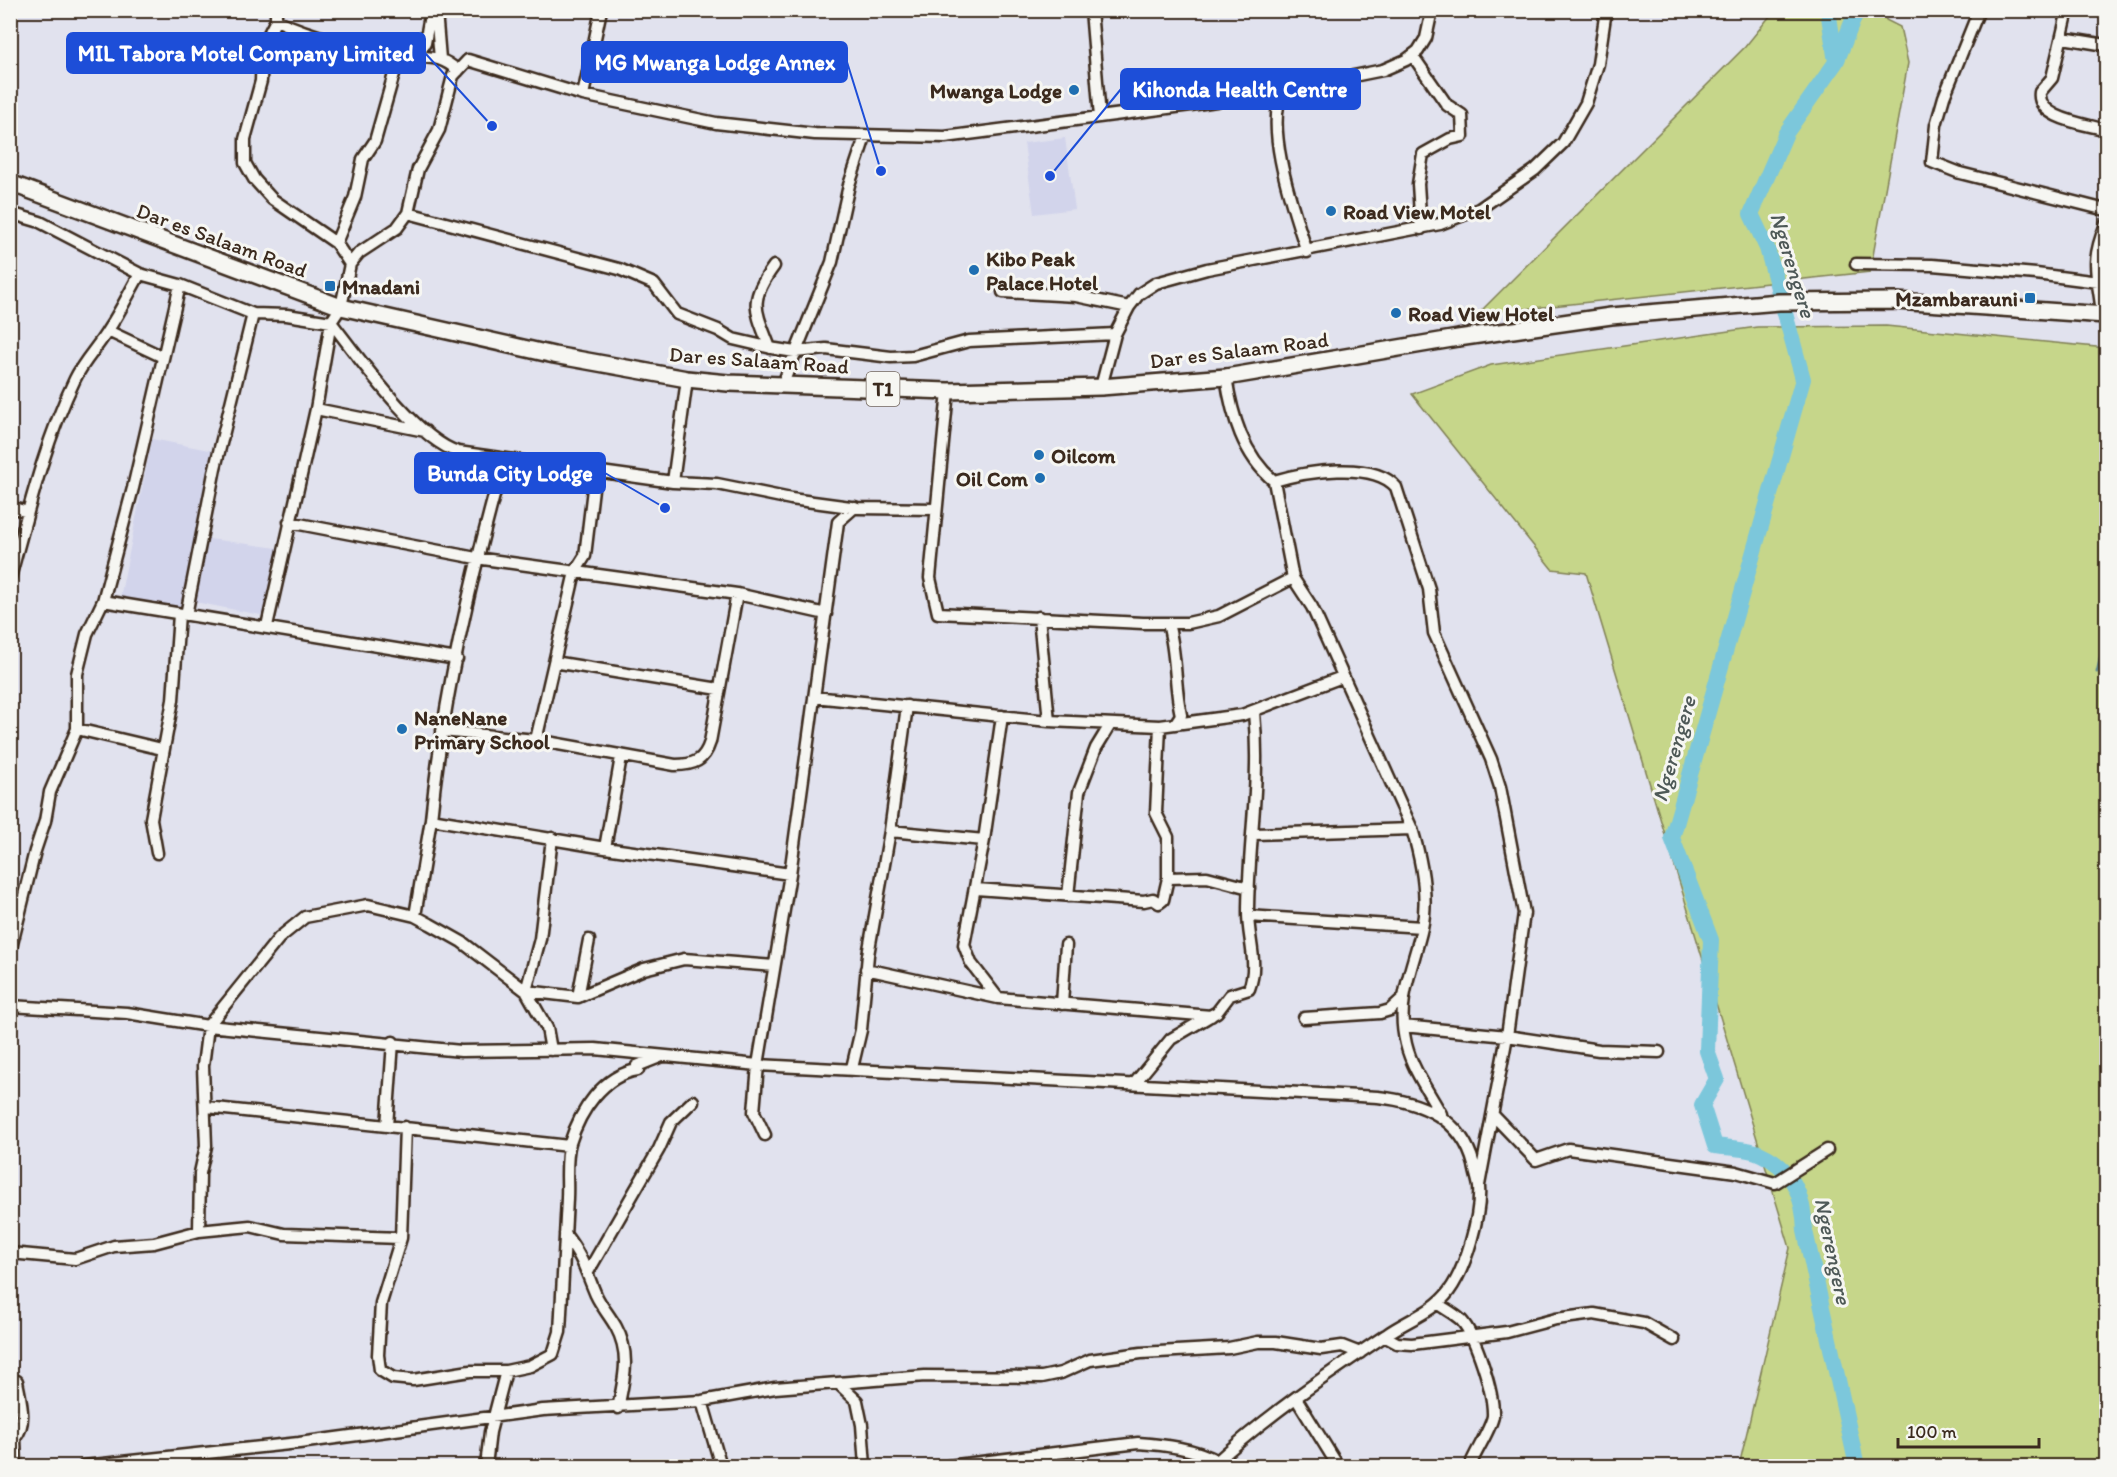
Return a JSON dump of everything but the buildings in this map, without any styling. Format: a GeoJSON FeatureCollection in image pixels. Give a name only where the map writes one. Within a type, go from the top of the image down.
{"type":"FeatureCollection","features":[{"type":"Feature","properties":{"kind":"highway","name":"Dar es Salaam Road"},"geometry":{"type":"LineString","coordinates":[[10,183],[341,307],[554,355],[687,379],[782,386],[948,391],[1101,387],[1226,377],[1566,322],[1814,300],[1977,305],[2104,314]]}},
{"type":"Feature","properties":{"kind":"street"},"geometry":{"type":"LineString","coordinates":[[417,57],[425,43],[431,10]]}},
{"type":"Feature","properties":{"kind":"street"},"geometry":{"type":"LineString","coordinates":[[436,10],[440,59]]}},
{"type":"Feature","properties":{"kind":"street"},"geometry":{"type":"LineString","coordinates":[[583,95],[601,10]]}},
{"type":"Feature","properties":{"kind":"street"},"geometry":{"type":"LineString","coordinates":[[1091,10],[1100,117]]}},
{"type":"Feature","properties":{"kind":"street"},"geometry":{"type":"LineString","coordinates":[[267,626],[316,409],[330,322],[341,307],[350,264],[359,253],[397,228],[408,213],[418,169],[439,130],[453,76],[468,60],[583,95],[716,123],[865,137],[962,136],[1284,90],[1383,70],[1413,56],[1426,38],[1432,10]]}},
{"type":"Feature","properties":{"kind":"street"},"geometry":{"type":"LineString","coordinates":[[1101,387],[1115,334],[1129,307],[1139,294],[1150,286],[1190,272],[1421,229],[1479,209],[1535,170],[1558,150],[1582,112],[1601,53],[1606,10]]}},
{"type":"Feature","properties":{"kind":"street"},"geometry":{"type":"LineString","coordinates":[[1979,10],[1944,97],[1936,124],[1932,162],[1960,173],[2106,210]]}},
{"type":"Feature","properties":{"kind":"street"},"geometry":{"type":"LineString","coordinates":[[2068,10],[2052,78],[2040,92],[2042,105],[2060,116],[2106,130]]}},
{"type":"Feature","properties":{"kind":"street"},"geometry":{"type":"LineString","coordinates":[[350,264],[336,243],[272,199],[259,185],[245,163],[244,139],[261,81],[262,47],[276,15],[313,34],[402,56],[446,59],[458,70]]}},
{"type":"Feature","properties":{"kind":"street"},"geometry":{"type":"LineString","coordinates":[[2063,38],[2106,45]]}},
{"type":"Feature","properties":{"kind":"street"},"geometry":{"type":"LineString","coordinates":[[336,243],[355,197],[363,159],[375,141],[394,74],[402,56]]}},
{"type":"Feature","properties":{"kind":"street"},"geometry":{"type":"LineString","coordinates":[[1413,56],[1447,105],[1462,115],[1461,138],[1450,139],[1423,154],[1418,184],[1421,229]]}},
{"type":"Feature","properties":{"kind":"street"},"geometry":{"type":"LineString","coordinates":[[1284,90],[1276,107],[1283,172],[1306,252]]}},
{"type":"Feature","properties":{"kind":"street"},"geometry":{"type":"LineString","coordinates":[[782,386],[832,262],[849,185],[865,137]]}},
{"type":"Feature","properties":{"kind":"street"},"geometry":{"type":"LineString","coordinates":[[10,213],[40,222],[140,274],[180,285],[253,314],[287,315],[330,322],[372,373],[425,431],[440,445],[450,450],[673,482],[717,484],[759,490],[791,499],[855,507],[936,509]]}},
{"type":"Feature","properties":{"kind":"street"},"geometry":{"type":"LineString","coordinates":[[408,213],[619,269],[654,284],[677,314],[718,330],[733,339],[770,348],[795,352],[826,350],[891,357],[913,356],[969,341],[1115,334]]}},
{"type":"Feature","properties":{"kind":"street"},"geometry":{"type":"LineString","coordinates":[[2104,314],[2102,283],[2094,268],[2098,244],[2106,224]]}},
{"type":"Feature","properties":{"kind":"street"},"geometry":{"type":"LineString","coordinates":[[1856,264],[1932,265],[2036,274],[2102,283]]}},
{"type":"Feature","properties":{"kind":"street"},"geometry":{"type":"LineString","coordinates":[[770,348],[759,319],[756,296],[774,266]]}},
{"type":"Feature","properties":{"kind":"street"},"geometry":{"type":"LineString","coordinates":[[10,578],[28,512],[69,392],[92,349],[108,331],[140,274]]}},
{"type":"Feature","properties":{"kind":"street"},"geometry":{"type":"LineString","coordinates":[[10,952],[35,851],[45,821],[50,792],[77,729],[77,674],[87,634],[103,601],[156,396],[180,285]]}},
{"type":"Feature","properties":{"kind":"street"},"geometry":{"type":"LineString","coordinates":[[1003,292],[1076,296],[1129,307]]}},
{"type":"Feature","properties":{"kind":"street"},"geometry":{"type":"LineString","coordinates":[[157,853],[151,819],[162,749],[173,700],[182,615],[253,314]]}},
{"type":"Feature","properties":{"kind":"street"},"geometry":{"type":"LineString","coordinates":[[108,331],[163,357]]}},
{"type":"Feature","properties":{"kind":"street"},"geometry":{"type":"LineString","coordinates":[[1226,377],[1238,432],[1263,472],[1274,481],[1293,579],[1312,607],[1412,829],[1420,857],[1423,889],[1422,927],[1409,966],[1403,998],[1403,1026],[1408,1051],[1443,1117],[1468,1147],[1479,1187]]}},
{"type":"Feature","properties":{"kind":"street"},"geometry":{"type":"LineString","coordinates":[[673,482],[687,379]]}},
{"type":"Feature","properties":{"kind":"street"},"geometry":{"type":"LineString","coordinates":[[948,391],[930,578],[938,612],[963,616],[1039,617],[1168,624],[1219,616],[1293,579]]}},
{"type":"Feature","properties":{"kind":"street"},"geometry":{"type":"LineString","coordinates":[[316,409],[425,431]]}},
{"type":"Feature","properties":{"kind":"street"},"geometry":{"type":"LineString","coordinates":[[415,916],[431,819],[442,731],[476,558],[504,459]]}},
{"type":"Feature","properties":{"kind":"street"},"geometry":{"type":"LineString","coordinates":[[536,740],[575,572],[585,556],[595,472]]}},
{"type":"Feature","properties":{"kind":"street"},"geometry":{"type":"LineString","coordinates":[[948,1467],[1138,1443],[1169,1445],[1205,1454],[1215,1464],[1296,1398],[1384,1336],[1438,1304],[1450,1290],[1461,1270],[1476,1218],[1479,1187],[1507,1036],[1524,913],[1507,815],[1491,759],[1434,633],[1429,589],[1420,568],[1401,497],[1390,480],[1361,472],[1311,473],[1274,481]]}},
{"type":"Feature","properties":{"kind":"street"},"geometry":{"type":"LineString","coordinates":[[10,507],[28,512]]}},
{"type":"Feature","properties":{"kind":"street"},"geometry":{"type":"LineString","coordinates":[[765,1135],[754,1112],[758,1065],[790,874],[838,522],[855,507]]}},
{"type":"Feature","properties":{"kind":"street"},"geometry":{"type":"LineString","coordinates":[[289,522],[476,558],[737,594],[826,614]]}},
{"type":"Feature","properties":{"kind":"street"},"geometry":{"type":"LineString","coordinates":[[442,731],[536,740],[675,765],[695,764],[701,759],[710,742],[737,594]]}},
{"type":"Feature","properties":{"kind":"street"},"geometry":{"type":"LineString","coordinates":[[103,601],[182,615],[267,626],[457,659]]}},
{"type":"Feature","properties":{"kind":"street"},"geometry":{"type":"LineString","coordinates":[[1039,617],[1049,721]]}},
{"type":"Feature","properties":{"kind":"street"},"geometry":{"type":"LineString","coordinates":[[1168,624],[1174,645],[1176,686],[1181,715],[1175,724]]}},
{"type":"Feature","properties":{"kind":"street"},"geometry":{"type":"LineString","coordinates":[[554,662],[719,689]]}},
{"type":"Feature","properties":{"kind":"street"},"geometry":{"type":"LineString","coordinates":[[814,697],[1049,721],[1160,726],[1228,718],[1254,712],[1342,677]]}},
{"type":"Feature","properties":{"kind":"street"},"geometry":{"type":"LineString","coordinates":[[852,1068],[861,1030],[866,969],[890,831],[908,706]]}},
{"type":"Feature","properties":{"kind":"street"},"geometry":{"type":"LineString","coordinates":[[1134,1084],[1171,1039],[1222,1008],[1230,995],[1249,989],[1255,974],[1248,916],[1258,761],[1254,712]]}},
{"type":"Feature","properties":{"kind":"street"},"geometry":{"type":"LineString","coordinates":[[998,998],[975,970],[965,950],[964,934],[976,889],[1002,716]]}},
{"type":"Feature","properties":{"kind":"street"},"geometry":{"type":"LineString","coordinates":[[1068,896],[1079,792],[1096,748],[1110,725]]}},
{"type":"Feature","properties":{"kind":"street"},"geometry":{"type":"LineString","coordinates":[[976,889],[1148,902],[1154,899],[1159,903],[1163,900],[1168,878],[1168,837],[1156,813],[1160,726]]}},
{"type":"Feature","properties":{"kind":"street"},"geometry":{"type":"LineString","coordinates":[[77,729],[162,749]]}},
{"type":"Feature","properties":{"kind":"street"},"geometry":{"type":"LineString","coordinates":[[605,848],[621,757]]}},
{"type":"Feature","properties":{"kind":"street"},"geometry":{"type":"LineString","coordinates":[[431,819],[605,848],[790,874]]}},
{"type":"Feature","properties":{"kind":"street"},"geometry":{"type":"LineString","coordinates":[[1254,834],[1412,829]]}},
{"type":"Feature","properties":{"kind":"street"},"geometry":{"type":"LineString","coordinates":[[890,831],[984,840]]}},
{"type":"Feature","properties":{"kind":"street"},"geometry":{"type":"LineString","coordinates":[[526,991],[540,939],[552,838]]}},
{"type":"Feature","properties":{"kind":"street"},"geometry":{"type":"LineString","coordinates":[[1168,878],[1207,877],[1249,888]]}},
{"type":"Feature","properties":{"kind":"street"},"geometry":{"type":"LineString","coordinates":[[199,1231],[200,1173],[206,1146],[203,1066],[208,1026],[279,938],[305,916],[368,904],[415,916],[462,942],[526,991],[547,1028],[551,1050]]}},
{"type":"Feature","properties":{"kind":"street"},"geometry":{"type":"LineString","coordinates":[[1248,916],[1422,927]]}},
{"type":"Feature","properties":{"kind":"street"},"geometry":{"type":"LineString","coordinates":[[578,997],[589,940]]}},
{"type":"Feature","properties":{"kind":"street"},"geometry":{"type":"LineString","coordinates":[[1062,1004],[1066,945]]}},
{"type":"Feature","properties":{"kind":"street"},"geometry":{"type":"LineString","coordinates":[[526,991],[578,997],[644,969],[684,959],[774,966]]}},
{"type":"Feature","properties":{"kind":"street"},"geometry":{"type":"LineString","coordinates":[[866,969],[998,998],[1211,1016]]}},
{"type":"Feature","properties":{"kind":"street"},"geometry":{"type":"LineString","coordinates":[[1304,1018],[1380,1013],[1390,1010],[1403,998]]}},
{"type":"Feature","properties":{"kind":"street"},"geometry":{"type":"LineString","coordinates":[[11,1005],[127,1013],[208,1026],[393,1042],[461,1051],[596,1049],[758,1065],[852,1068],[966,1077],[1378,1097],[1415,1103],[1443,1117]]}},
{"type":"Feature","properties":{"kind":"street"},"geometry":{"type":"LineString","coordinates":[[1403,1026],[1507,1036],[1599,1050],[1659,1052]]}},
{"type":"Feature","properties":{"kind":"street"},"geometry":{"type":"LineString","coordinates":[[387,1126],[393,1042]]}},
{"type":"Feature","properties":{"kind":"street"},"geometry":{"type":"LineString","coordinates":[[405,1127],[401,1238],[381,1303],[378,1355],[380,1370],[393,1378],[413,1380],[470,1371],[506,1371],[544,1360],[553,1354],[557,1345],[570,1146],[581,1114],[603,1087],[624,1072],[638,1070],[638,1066],[665,1055]]}},
{"type":"Feature","properties":{"kind":"street"},"geometry":{"type":"LineString","coordinates":[[588,1272],[659,1149],[671,1122],[693,1101]]}},
{"type":"Feature","properties":{"kind":"street"},"geometry":{"type":"LineString","coordinates":[[206,1107],[570,1146]]}},
{"type":"Feature","properties":{"kind":"street"},"geometry":{"type":"LineString","coordinates":[[1493,1115],[1536,1160],[1568,1149],[1736,1172],[1775,1184],[1827,1150]]}},
{"type":"Feature","properties":{"kind":"street"},"geometry":{"type":"LineString","coordinates":[[10,1253],[75,1259],[114,1246],[154,1243],[199,1231],[250,1226],[284,1234],[401,1238]]}},
{"type":"Feature","properties":{"kind":"street"},"geometry":{"type":"LineString","coordinates":[[565,1234],[583,1259],[597,1297],[617,1329],[625,1349],[627,1368],[618,1408]]}},
{"type":"Feature","properties":{"kind":"street"},"geometry":{"type":"LineString","coordinates":[[1438,1304],[1461,1320],[1471,1336],[1481,1360],[1493,1417],[1470,1467]]}},
{"type":"Feature","properties":{"kind":"street"},"geometry":{"type":"LineString","coordinates":[[1384,1336],[1404,1344],[1507,1332],[1556,1319],[1594,1314],[1644,1323],[1674,1340]]}},
{"type":"Feature","properties":{"kind":"street"},"geometry":{"type":"LineString","coordinates":[[84,1467],[299,1443],[543,1410],[618,1408],[702,1401],[775,1388],[925,1376],[1042,1377],[1061,1373],[1090,1360],[1141,1353],[1229,1348],[1258,1342],[1276,1342],[1321,1349],[1342,1346],[1360,1353]]}},
{"type":"Feature","properties":{"kind":"street"},"geometry":{"type":"LineString","coordinates":[[486,1467],[494,1416],[506,1371]]}},
{"type":"Feature","properties":{"kind":"street"},"geometry":{"type":"LineString","coordinates":[[16,1467],[15,1438],[22,1430],[22,1412],[17,1381]]}},
{"type":"Feature","properties":{"kind":"street"},"geometry":{"type":"LineString","coordinates":[[839,1383],[856,1401],[862,1425],[865,1467]]}},
{"type":"Feature","properties":{"kind":"street"},"geometry":{"type":"LineString","coordinates":[[1296,1398],[1338,1467]]}},
{"type":"Feature","properties":{"kind":"street"},"geometry":{"type":"LineString","coordinates":[[702,1401],[721,1467]]}},
{"type":"Feature","properties":{"kind":"shaded area"},"geometry":{"type":"Polygon","coordinates":[[[1065,138],[1075,209],[1034,214],[1024,143],[1065,138]]]}},
{"type":"Feature","properties":{"kind":"shaded area"},"geometry":{"type":"Polygon","coordinates":[[[152,439],[214,451],[186,609],[120,598],[152,439]]]}},
{"type":"Feature","properties":{"kind":"shaded area"},"geometry":{"type":"Polygon","coordinates":[[[202,538],[285,549],[271,617],[190,601],[202,538]]]}},
{"type":"Feature","properties":{"kind":"green space"},"geometry":{"type":"Polygon","coordinates":[[[1774,11],[1885,11],[1886,20],[1900,27],[1908,63],[1870,272],[1478,314],[1745,47],[1774,11]]]}},
{"type":"Feature","properties":{"kind":"green space"},"geometry":{"type":"Polygon","coordinates":[[[1886,326],[2106,348],[2106,1466],[1739,1466],[1790,1248],[1586,573],[1552,569],[1412,394],[1491,365],[1757,327],[1886,326]]]}},
{"type":"Feature","properties":{"kind":"waterway","name":"Ngerengere"},"geometry":{"type":"LineString","coordinates":[[1828,10],[1836,62],[1786,133],[1751,214],[1767,248],[1803,379],[1672,838],[1711,940],[1707,1051],[1717,1079],[1702,1105],[1715,1146],[1745,1149],[1761,1154],[1782,1168],[1795,1186],[1802,1207],[1805,1231],[1857,1466]]}},
{"type":"Feature","properties":{"kind":"waterway"},"geometry":{"type":"LineString","coordinates":[[1837,60],[1857,10]]}},
{"type":"Feature","properties":{"kind":"waterway"},"geometry":{"type":"LineString","coordinates":[[2097,672],[2106,635]]}},
{"type":"Feature","properties":{"kind":"place","name":"Mwanga Lodge"},"geometry":{"type":"Point","coordinates":[1074,90]}},
{"type":"Feature","properties":{"kind":"place","name":"MIL Tabora Motel Company Limited"},"geometry":{"type":"Point","coordinates":[492,126]}},
{"type":"Feature","properties":{"kind":"place","name":"MG Mwanga Lodge Annex"},"geometry":{"type":"Point","coordinates":[881,171]}},
{"type":"Feature","properties":{"kind":"place","name":"Kihonda Health Centre"},"geometry":{"type":"Point","coordinates":[1050,176]}},
{"type":"Feature","properties":{"kind":"place","name":"Road View Motel"},"geometry":{"type":"Point","coordinates":[1331,211]}},
{"type":"Feature","properties":{"kind":"place","name":"Kibo Peak Palace Hotel"},"geometry":{"type":"Point","coordinates":[974,270]}},
{"type":"Feature","properties":{"kind":"place","name":"Mnadani"},"geometry":{"type":"Point","coordinates":[330,286]}},
{"type":"Feature","properties":{"kind":"place","name":"Mzambarauni"},"geometry":{"type":"Point","coordinates":[2030,298]}},
{"type":"Feature","properties":{"kind":"place","name":"Road View Hotel"},"geometry":{"type":"Point","coordinates":[1396,313]}},
{"type":"Feature","properties":{"kind":"place","name":"Oilcom"},"geometry":{"type":"Point","coordinates":[1039,455]}},
{"type":"Feature","properties":{"kind":"place","name":"Oil Com"},"geometry":{"type":"Point","coordinates":[1040,478]}},
{"type":"Feature","properties":{"kind":"place","name":"Bunda City Lodge"},"geometry":{"type":"Point","coordinates":[665,508]}},
{"type":"Feature","properties":{"kind":"place","name":"NaneNane Primary School"},"geometry":{"type":"Point","coordinates":[402,729]}}]}
